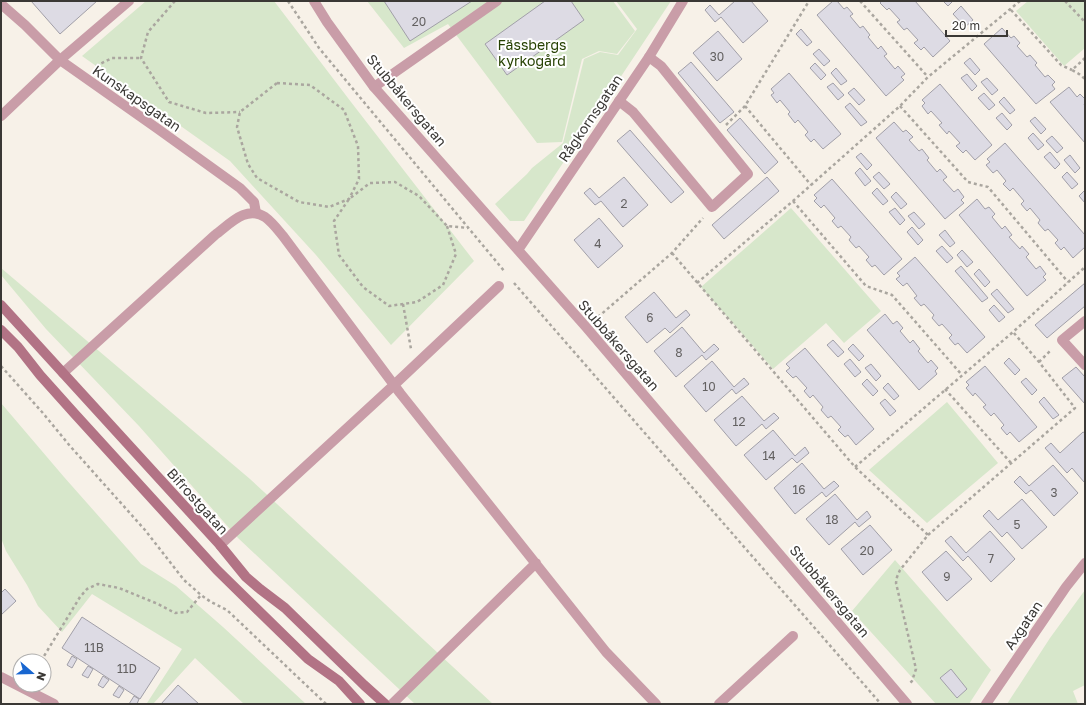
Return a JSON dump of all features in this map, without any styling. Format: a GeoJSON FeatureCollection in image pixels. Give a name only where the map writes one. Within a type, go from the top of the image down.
{"type":"FeatureCollection","features":[{"type":"Feature","properties":{"kind":"main road","name":"Bifrostgatan"},"geometry":{"type":"LineString","coordinates":[[1,305],[220,545],[246,577],[260,590],[285,608],[385,704]]}},
{"type":"Feature","properties":{"kind":"main road"},"geometry":{"type":"LineString","coordinates":[[1,330],[18,347],[40,375],[217,570],[308,659],[339,681],[360,704]]}},
{"type":"Feature","properties":{"kind":"street"},"geometry":{"type":"LineString","coordinates":[[1,116],[60,60],[129,1]]}},
{"type":"Feature","properties":{"kind":"street","name":"Stubbåkersgatan"},"geometry":{"type":"LineString","coordinates":[[314,1],[327,22],[374,87],[586,327],[907,704]]}},
{"type":"Feature","properties":{"kind":"street"},"geometry":{"type":"LineString","coordinates":[[374,87],[497,1]]}},
{"type":"Feature","properties":{"kind":"street","name":"Rågkornsgatan"},"geometry":{"type":"LineString","coordinates":[[518,250],[649,57],[683,1]]}},
{"type":"Feature","properties":{"kind":"street","name":"Kunskapsgatan"},"geometry":{"type":"LineString","coordinates":[[1,4],[25,25],[60,60],[240,188],[254,202],[256,213]]}},
{"type":"Feature","properties":{"kind":"street"},"geometry":{"type":"LineString","coordinates":[[619,101],[633,112],[712,207],[748,174],[661,66],[649,57]]}},
{"type":"Feature","properties":{"kind":"street"},"geometry":{"type":"LineString","coordinates":[[63,373],[215,235],[243,214],[256,213],[266,218],[283,236],[394,385],[606,652],[656,704]]}},
{"type":"Feature","properties":{"kind":"street"},"geometry":{"type":"LineString","coordinates":[[220,545],[415,366],[499,286]]}},
{"type":"Feature","properties":{"kind":"street"},"geometry":{"type":"LineString","coordinates":[[1085,321],[1062,340],[1085,366]]}},
{"type":"Feature","properties":{"kind":"street"},"geometry":{"type":"LineString","coordinates":[[392,704],[536,563]]}},
{"type":"Feature","properties":{"kind":"street","name":"Axgatan"},"geometry":{"type":"LineString","coordinates":[[986,704],[1066,587],[1085,563]]}},
{"type":"Feature","properties":{"kind":"street"},"geometry":{"type":"LineString","coordinates":[[719,704],[793,636]]}},
{"type":"Feature","properties":{"kind":"street"},"geometry":{"type":"LineString","coordinates":[[1,677],[54,704]]}},
{"type":"Feature","properties":{"kind":"path"},"geometry":{"type":"LineString","coordinates":[[175,1],[148,32],[141,58],[170,102],[206,113],[240,112],[278,83],[310,85],[344,110],[358,146],[359,179],[349,199],[334,221],[338,255],[363,287],[389,306],[417,302],[443,285],[456,254],[447,226],[418,196],[395,182],[370,183],[349,199],[329,206],[299,202],[257,178],[248,164],[237,127],[240,112]]}},
{"type":"Feature","properties":{"kind":"path"},"geometry":{"type":"LineString","coordinates":[[288,1],[319,48],[468,228],[697,494],[881,704]]}},
{"type":"Feature","properties":{"kind":"path"},"geometry":{"type":"LineString","coordinates":[[716,134],[745,106],[808,1]]}},
{"type":"Feature","properties":{"kind":"path"},"geometry":{"type":"LineString","coordinates":[[860,1],[928,77]]}},
{"type":"Feature","properties":{"kind":"path"},"geometry":{"type":"LineString","coordinates":[[697,283],[793,201],[900,106],[928,77],[1011,10],[1020,1]]}},
{"type":"Feature","properties":{"kind":"path"},"geometry":{"type":"LineString","coordinates":[[1065,1],[1085,22]]}},
{"type":"Feature","properties":{"kind":"path"},"geometry":{"type":"LineString","coordinates":[[1011,10],[1061,65],[1079,74],[1085,79]]}},
{"type":"Feature","properties":{"kind":"path"},"geometry":{"type":"LineString","coordinates":[[94,66],[112,58],[141,58]]}},
{"type":"Feature","properties":{"kind":"path"},"geometry":{"type":"LineString","coordinates":[[1072,70],[1085,58]]}},
{"type":"Feature","properties":{"kind":"path"},"geometry":{"type":"LineString","coordinates":[[745,106],[811,185]]}},
{"type":"Feature","properties":{"kind":"path"},"geometry":{"type":"LineString","coordinates":[[900,106],[968,182],[988,187],[1068,282]]}},
{"type":"Feature","properties":{"kind":"path"},"geometry":{"type":"LineString","coordinates":[[793,201],[866,286],[892,295],[962,375]]}},
{"type":"Feature","properties":{"kind":"path"},"geometry":{"type":"LineString","coordinates":[[586,327],[672,254],[712,207]]}},
{"type":"Feature","properties":{"kind":"path"},"geometry":{"type":"LineString","coordinates":[[447,226],[468,228]]}},
{"type":"Feature","properties":{"kind":"path"},"geometry":{"type":"LineString","coordinates":[[672,254],[855,467],[928,535]]}},
{"type":"Feature","properties":{"kind":"path"},"geometry":{"type":"LineString","coordinates":[[855,467],[1013,332],[1085,266]]}},
{"type":"Feature","properties":{"kind":"path"},"geometry":{"type":"LineString","coordinates":[[403,304],[415,366]]}},
{"type":"Feature","properties":{"kind":"path"},"geometry":{"type":"LineString","coordinates":[[899,693],[912,681],[916,669],[896,583],[897,577],[904,564],[928,535],[1075,408],[1013,332]]}},
{"type":"Feature","properties":{"kind":"path"},"geometry":{"type":"LineString","coordinates":[[1,366],[145,530],[184,580],[211,602],[227,610],[326,704]]}},
{"type":"Feature","properties":{"kind":"path"},"geometry":{"type":"LineString","coordinates":[[945,390],[1011,463]]}},
{"type":"Feature","properties":{"kind":"path"},"geometry":{"type":"LineString","coordinates":[[46,653],[80,597],[87,589],[98,584],[118,588],[158,604],[175,613],[187,612],[201,595]]}},
{"type":"Feature","properties":{"kind":"green space"},"geometry":{"type":"Polygon","coordinates":[[[146,1],[274,1],[474,261],[391,345],[316,255],[230,161],[82,56],[146,1]]]}},
{"type":"Feature","properties":{"kind":"green space","name":"Fässbergs kyrkogård"},"geometry":{"type":"Polygon","coordinates":[[[367,1],[613,1],[635,31],[617,54],[599,51],[582,59],[562,142],[537,143],[448,24],[404,48],[367,1]]]}},
{"type":"Feature","properties":{"kind":"green space"},"geometry":{"type":"Polygon","coordinates":[[[616,1],[671,1],[524,221],[510,221],[495,204],[532,168],[563,143],[584,59],[600,52],[618,55],[637,29],[616,1]]]}},
{"type":"Feature","properties":{"kind":"green space"},"geometry":{"type":"Polygon","coordinates":[[[1028,1],[1085,1],[1085,48],[1064,66],[1016,11],[1028,1]]]}},
{"type":"Feature","properties":{"kind":"green space"},"geometry":{"type":"Polygon","coordinates":[[[791,208],[881,311],[844,343],[826,323],[773,369],[701,287],[791,208]]]}},
{"type":"Feature","properties":{"kind":"green space"},"geometry":{"type":"Polygon","coordinates":[[[1,268],[250,479],[493,704],[415,704],[238,538],[139,426],[46,329],[1,275],[1,268]]]}},
{"type":"Feature","properties":{"kind":"green space"},"geometry":{"type":"Polygon","coordinates":[[[947,402],[998,463],[927,523],[869,470],[947,402]]]}},
{"type":"Feature","properties":{"kind":"green space"},"geometry":{"type":"Polygon","coordinates":[[[1,403],[141,564],[176,586],[223,627],[306,704],[244,704],[195,658],[153,704],[148,704],[147,703],[182,649],[92,594],[62,632],[38,606],[6,551],[1,538],[1,403]]]}},
{"type":"Feature","properties":{"kind":"green space"},"geometry":{"type":"Polygon","coordinates":[[[895,560],[991,670],[969,704],[936,704],[852,611],[895,560]]]}},
{"type":"Feature","properties":{"kind":"green space"},"geometry":{"type":"Polygon","coordinates":[[[1085,590],[1085,685],[1073,691],[1078,704],[1007,704],[1050,638],[1085,590]]]}},
{"type":"Feature","properties":{"kind":"building"},"geometry":{"type":"Polygon","coordinates":[[[31,1],[97,1],[60,34],[31,1]]]}},
{"type":"Feature","properties":{"kind":"building"},"geometry":{"type":"Polygon","coordinates":[[[384,1],[472,1],[410,41],[384,1]]]}},
{"type":"Feature","properties":{"kind":"building"},"geometry":{"type":"Polygon","coordinates":[[[545,1],[571,1],[584,20],[507,75],[485,44],[545,1]]]}},
{"type":"Feature","properties":{"kind":"building"},"geometry":{"type":"Polygon","coordinates":[[[735,1],[751,1],[768,21],[743,43],[721,17],[715,22],[705,10],[710,5],[719,15],[735,1]]]}},
{"type":"Feature","properties":{"kind":"building"},"geometry":{"type":"Polygon","coordinates":[[[833,1],[837,1],[844,9],[847,7],[853,14],[850,16],[860,28],[863,26],[870,35],[868,37],[878,49],[881,46],[887,54],[884,56],[895,69],[898,66],[905,74],[901,77],[904,80],[886,96],[817,15],[833,1]]]}},
{"type":"Feature","properties":{"kind":"building"},"geometry":{"type":"Polygon","coordinates":[[[882,1],[915,1],[950,41],[933,57],[924,47],[921,50],[914,43],[918,40],[907,28],[904,30],[897,22],[900,20],[889,8],[887,10],[880,3],[882,1]]]}},
{"type":"Feature","properties":{"kind":"building"},"geometry":{"type":"Polygon","coordinates":[[[943,1],[953,1],[948,6],[943,1]]]}},
{"type":"Feature","properties":{"kind":"building"},"geometry":{"type":"Polygon","coordinates":[[[961,6],[973,20],[965,27],[953,14],[961,6]]]}},
{"type":"Feature","properties":{"kind":"building"},"geometry":{"type":"Polygon","coordinates":[[[1002,28],[1011,38],[1014,36],[1020,43],[1017,46],[1027,57],[1030,55],[1037,63],[1035,65],[1045,77],[1048,75],[1055,82],[1052,85],[1055,89],[1036,104],[984,44],[1002,28]]]}},
{"type":"Feature","properties":{"kind":"building"},"geometry":{"type":"Polygon","coordinates":[[[801,29],[812,42],[807,46],[796,34],[801,29]]]}},
{"type":"Feature","properties":{"kind":"building"},"geometry":{"type":"Polygon","coordinates":[[[718,31],[742,59],[717,81],[693,53],[718,31]]]}},
{"type":"Feature","properties":{"kind":"building"},"geometry":{"type":"Polygon","coordinates":[[[819,49],[830,61],[824,66],[813,54],[819,49]]]}},
{"type":"Feature","properties":{"kind":"building"},"geometry":{"type":"Polygon","coordinates":[[[970,58],[980,70],[975,75],[964,63],[970,58]]]}},
{"type":"Feature","properties":{"kind":"building"},"geometry":{"type":"Polygon","coordinates":[[[691,62],[734,112],[720,123],[678,73],[691,62]]]}},
{"type":"Feature","properties":{"kind":"building"},"geometry":{"type":"Polygon","coordinates":[[[815,63],[826,75],[821,80],[810,68],[815,63]]]}},
{"type":"Feature","properties":{"kind":"building"},"geometry":{"type":"Polygon","coordinates":[[[836,68],[847,81],[841,85],[831,73],[836,68]]]}},
{"type":"Feature","properties":{"kind":"building"},"geometry":{"type":"Polygon","coordinates":[[[789,73],[841,134],[823,149],[814,139],[811,142],[805,135],[808,132],[798,120],[795,123],[788,114],[790,112],[780,100],[777,103],[771,95],[774,93],[771,89],[789,73]]]}},
{"type":"Feature","properties":{"kind":"building"},"geometry":{"type":"Polygon","coordinates":[[[967,74],[977,86],[972,91],[961,78],[967,74]]]}},
{"type":"Feature","properties":{"kind":"building"},"geometry":{"type":"Polygon","coordinates":[[[987,78],[998,90],[992,95],[981,82],[987,78]]]}},
{"type":"Feature","properties":{"kind":"building"},"geometry":{"type":"Polygon","coordinates":[[[833,83],[844,95],[838,100],[827,87],[833,83]]]}},
{"type":"Feature","properties":{"kind":"building"},"geometry":{"type":"Polygon","coordinates":[[[940,84],[992,145],[975,160],[966,150],[963,153],[956,146],[960,143],[949,131],[947,134],[939,125],[942,123],[931,111],[928,114],[922,106],[925,103],[922,100],[940,84]]]}},
{"type":"Feature","properties":{"kind":"building"},"geometry":{"type":"Polygon","coordinates":[[[1069,87],[1077,97],[1080,94],[1085,99],[1085,143],[1050,102],[1069,87]]]}},
{"type":"Feature","properties":{"kind":"building"},"geometry":{"type":"Polygon","coordinates":[[[854,88],[865,100],[859,105],[848,93],[854,88]]]}},
{"type":"Feature","properties":{"kind":"building"},"geometry":{"type":"Polygon","coordinates":[[[984,93],[995,105],[989,110],[978,98],[984,93]]]}},
{"type":"Feature","properties":{"kind":"building"},"geometry":{"type":"Polygon","coordinates":[[[1004,97],[1015,110],[1010,114],[999,102],[1004,97]]]}},
{"type":"Feature","properties":{"kind":"building"},"geometry":{"type":"Polygon","coordinates":[[[850,103],[867,122],[861,126],[845,107],[850,103]]]}},
{"type":"Feature","properties":{"kind":"building"},"geometry":{"type":"Polygon","coordinates":[[[1002,113],[1012,125],[1007,130],[996,118],[1002,113]]]}},
{"type":"Feature","properties":{"kind":"building"},"geometry":{"type":"Polygon","coordinates":[[[1035,117],[1046,129],[1041,134],[1030,121],[1035,117]]]}},
{"type":"Feature","properties":{"kind":"building"},"geometry":{"type":"Polygon","coordinates":[[[740,118],[778,162],[765,174],[727,130],[740,118]]]}},
{"type":"Feature","properties":{"kind":"building"},"geometry":{"type":"Polygon","coordinates":[[[894,122],[903,132],[906,130],[913,137],[909,140],[919,151],[922,149],[929,158],[927,160],[937,172],[940,169],[947,177],[943,180],[954,192],[958,189],[964,197],[961,200],[964,203],[945,219],[876,138],[894,122]]]}},
{"type":"Feature","properties":{"kind":"building"},"geometry":{"type":"Polygon","coordinates":[[[630,130],[684,192],[671,203],[617,141],[630,130]]]}},
{"type":"Feature","properties":{"kind":"building"},"geometry":{"type":"Polygon","coordinates":[[[1033,133],[1044,145],[1038,150],[1028,138],[1033,133]]]}},
{"type":"Feature","properties":{"kind":"building"},"geometry":{"type":"Polygon","coordinates":[[[1052,136],[1063,148],[1057,153],[1046,141],[1052,136]]]}},
{"type":"Feature","properties":{"kind":"building"},"geometry":{"type":"Polygon","coordinates":[[[1005,143],[1085,235],[1085,247],[1073,258],[1064,247],[1061,250],[1055,243],[1058,240],[1048,229],[1045,231],[1038,223],[1040,220],[1030,208],[1027,211],[1021,204],[1024,201],[1013,188],[1010,191],[1003,184],[1006,181],[997,170],[993,173],[986,165],[990,162],[987,159],[1005,143]]]}},
{"type":"Feature","properties":{"kind":"building"},"geometry":{"type":"Polygon","coordinates":[[[1050,152],[1060,164],[1055,169],[1044,157],[1050,152]]]}},
{"type":"Feature","properties":{"kind":"building"},"geometry":{"type":"Polygon","coordinates":[[[861,153],[872,165],[867,170],[856,157],[861,153]]]}},
{"type":"Feature","properties":{"kind":"building"},"geometry":{"type":"Polygon","coordinates":[[[1070,155],[1080,168],[1075,173],[1064,160],[1070,155]]]}},
{"type":"Feature","properties":{"kind":"building"},"geometry":{"type":"Polygon","coordinates":[[[860,168],[871,181],[865,186],[855,173],[860,168]]]}},
{"type":"Feature","properties":{"kind":"building"},"geometry":{"type":"Polygon","coordinates":[[[879,172],[890,184],[884,189],[873,177],[879,172]]]}},
{"type":"Feature","properties":{"kind":"building"},"geometry":{"type":"Polygon","coordinates":[[[1067,172],[1078,184],[1072,189],[1062,177],[1067,172]]]}},
{"type":"Feature","properties":{"kind":"building"},"geometry":{"type":"Polygon","coordinates":[[[624,177],[648,205],[623,227],[601,201],[595,205],[584,193],[590,188],[599,198],[624,177]]]}},
{"type":"Feature","properties":{"kind":"building"},"geometry":{"type":"Polygon","coordinates":[[[767,177],[779,191],[724,239],[712,225],[767,177]]]}},
{"type":"Feature","properties":{"kind":"building"},"geometry":{"type":"Polygon","coordinates":[[[832,179],[902,259],[884,275],[875,265],[872,267],[866,260],[869,257],[859,246],[856,248],[849,240],[851,237],[841,226],[838,228],[832,221],[835,218],[824,205],[821,208],[814,201],[817,198],[814,195],[832,179]]]}},
{"type":"Feature","properties":{"kind":"building"},"geometry":{"type":"Polygon","coordinates":[[[877,188],[888,201],[883,205],[872,193],[877,188]]]}},
{"type":"Feature","properties":{"kind":"building"},"geometry":{"type":"Polygon","coordinates":[[[1084,191],[1085,192],[1085,203],[1079,196],[1084,191]]]}},
{"type":"Feature","properties":{"kind":"building"},"geometry":{"type":"Polygon","coordinates":[[[896,192],[907,204],[901,209],[891,197],[896,192]]]}},
{"type":"Feature","properties":{"kind":"building"},"geometry":{"type":"Polygon","coordinates":[[[977,199],[985,209],[989,207],[995,214],[992,217],[1002,229],[1005,226],[1012,235],[1009,237],[1020,249],[1022,246],[1029,254],[1026,257],[1036,269],[1040,266],[1046,274],[1043,277],[1046,280],[1027,296],[959,215],[977,199]]]}},
{"type":"Feature","properties":{"kind":"building"},"geometry":{"type":"Polygon","coordinates":[[[895,208],[905,220],[900,225],[889,212],[895,208]]]}},
{"type":"Feature","properties":{"kind":"building"},"geometry":{"type":"Polygon","coordinates":[[[914,212],[925,224],[919,229],[908,216],[914,212]]]}},
{"type":"Feature","properties":{"kind":"building"},"geometry":{"type":"Polygon","coordinates":[[[599,218],[623,246],[598,268],[574,240],[599,218]]]}},
{"type":"Feature","properties":{"kind":"building"},"geometry":{"type":"Polygon","coordinates":[[[912,227],[923,240],[918,245],[907,232],[912,227]]]}},
{"type":"Feature","properties":{"kind":"building"},"geometry":{"type":"Polygon","coordinates":[[[945,230],[955,243],[950,247],[939,235],[945,230]]]}},
{"type":"Feature","properties":{"kind":"building"},"geometry":{"type":"Polygon","coordinates":[[[942,246],[953,258],[947,263],[936,251],[942,246]]]}},
{"type":"Feature","properties":{"kind":"building"},"geometry":{"type":"Polygon","coordinates":[[[962,250],[973,262],[967,267],[957,255],[962,250]]]}},
{"type":"Feature","properties":{"kind":"building"},"geometry":{"type":"Polygon","coordinates":[[[915,257],[985,337],[967,353],[958,343],[955,345],[949,338],[952,335],[942,324],[939,326],[932,318],[934,315],[924,304],[921,306],[914,298],[917,296],[907,283],[903,286],[896,279],[900,276],[897,273],[915,257]]]}},
{"type":"Feature","properties":{"kind":"building"},"geometry":{"type":"Polygon","coordinates":[[[961,266],[988,298],[982,302],[955,271],[961,266]]]}},
{"type":"Feature","properties":{"kind":"building"},"geometry":{"type":"Polygon","coordinates":[[[979,269],[990,282],[985,287],[974,274],[979,269]]]}},
{"type":"Feature","properties":{"kind":"building"},"geometry":{"type":"Polygon","coordinates":[[[1085,283],[1085,306],[1047,338],[1035,325],[1085,283]]]}},
{"type":"Feature","properties":{"kind":"building"},"geometry":{"type":"Polygon","coordinates":[[[997,289],[1014,309],[1008,313],[991,294],[997,289]]]}},
{"type":"Feature","properties":{"kind":"building"},"geometry":{"type":"Polygon","coordinates":[[[654,292],[676,318],[686,310],[690,315],[670,333],[665,328],[647,343],[625,317],[654,292]]]}},
{"type":"Feature","properties":{"kind":"building"},"geometry":{"type":"Polygon","coordinates":[[[994,305],[1005,317],[999,322],[989,310],[994,305]]]}},
{"type":"Feature","properties":{"kind":"building"},"geometry":{"type":"Polygon","coordinates":[[[885,314],[893,324],[897,321],[903,328],[900,331],[910,343],[913,340],[920,349],[918,351],[928,363],[931,360],[938,368],[935,371],[937,374],[919,390],[867,330],[885,314]]]}},
{"type":"Feature","properties":{"kind":"building"},"geometry":{"type":"Polygon","coordinates":[[[682,327],[704,353],[714,344],[719,349],[706,360],[702,355],[676,377],[654,351],[682,327]]]}},
{"type":"Feature","properties":{"kind":"building"},"geometry":{"type":"Polygon","coordinates":[[[833,340],[844,352],[838,357],[827,345],[833,340]]]}},
{"type":"Feature","properties":{"kind":"building"},"geometry":{"type":"Polygon","coordinates":[[[853,344],[864,356],[859,361],[848,349],[853,344]]]}},
{"type":"Feature","properties":{"kind":"building"},"geometry":{"type":"Polygon","coordinates":[[[805,348],[874,429],[856,445],[848,435],[845,437],[838,430],[841,427],[831,416],[828,418],[821,410],[823,407],[813,395],[810,398],[804,391],[807,388],[796,376],[793,378],[786,371],[790,368],[786,364],[805,348]]]}},
{"type":"Feature","properties":{"kind":"building"},"geometry":{"type":"Polygon","coordinates":[[[1009,358],[1020,370],[1015,375],[1004,363],[1009,358]]]}},
{"type":"Feature","properties":{"kind":"building"},"geometry":{"type":"Polygon","coordinates":[[[850,359],[861,372],[855,377],[844,364],[850,359]]]}},
{"type":"Feature","properties":{"kind":"building"},"geometry":{"type":"Polygon","coordinates":[[[712,361],[734,387],[744,378],[749,384],[736,394],[732,389],[706,412],[684,386],[712,361]]]}},
{"type":"Feature","properties":{"kind":"building"},"geometry":{"type":"Polygon","coordinates":[[[871,364],[881,376],[876,381],[865,368],[871,364]]]}},
{"type":"Feature","properties":{"kind":"building"},"geometry":{"type":"Polygon","coordinates":[[[985,366],[1037,427],[1019,442],[1010,432],[1007,435],[1001,428],[1004,425],[994,413],[991,416],[983,407],[986,405],[975,393],[973,396],[966,388],[969,385],[966,382],[985,366]]]}},
{"type":"Feature","properties":{"kind":"building"},"geometry":{"type":"Polygon","coordinates":[[[1076,367],[1085,377],[1085,404],[1062,378],[1076,367]]]}},
{"type":"Feature","properties":{"kind":"building"},"geometry":{"type":"Polygon","coordinates":[[[1026,378],[1037,390],[1032,395],[1021,382],[1026,378]]]}},
{"type":"Feature","properties":{"kind":"building"},"geometry":{"type":"Polygon","coordinates":[[[867,379],[878,391],[873,396],[862,384],[867,379]]]}},
{"type":"Feature","properties":{"kind":"building"},"geometry":{"type":"Polygon","coordinates":[[[888,383],[899,396],[894,400],[883,388],[888,383]]]}},
{"type":"Feature","properties":{"kind":"building"},"geometry":{"type":"Polygon","coordinates":[[[742,396],[764,421],[774,413],[779,418],[766,429],[762,424],[736,446],[714,420],[742,396]]]}},
{"type":"Feature","properties":{"kind":"building"},"geometry":{"type":"Polygon","coordinates":[[[1044,397],[1059,415],[1053,419],[1039,402],[1044,397]]]}},
{"type":"Feature","properties":{"kind":"building"},"geometry":{"type":"Polygon","coordinates":[[[885,399],[896,411],[890,416],[880,403],[885,399]]]}},
{"type":"Feature","properties":{"kind":"building"},"geometry":{"type":"Polygon","coordinates":[[[773,430],[795,456],[805,447],[809,453],[797,463],[792,458],[766,480],[744,455],[773,430]]]}},
{"type":"Feature","properties":{"kind":"building"},"geometry":{"type":"Polygon","coordinates":[[[1083,432],[1085,433],[1084,482],[1072,468],[1067,473],[1045,448],[1051,443],[1060,453],[1083,432]]]}},
{"type":"Feature","properties":{"kind":"building"},"geometry":{"type":"Polygon","coordinates":[[[802,463],[824,489],[834,481],[839,486],[826,497],[822,492],[795,514],[774,488],[802,463]]]}},
{"type":"Feature","properties":{"kind":"building"},"geometry":{"type":"Polygon","coordinates":[[[1053,465],[1078,493],[1054,516],[1031,490],[1026,494],[1014,482],[1020,476],[1029,486],[1053,465]]]}},
{"type":"Feature","properties":{"kind":"building"},"geometry":{"type":"Polygon","coordinates":[[[835,494],[857,520],[867,511],[871,517],[859,527],[855,522],[829,545],[806,519],[835,494]]]}},
{"type":"Feature","properties":{"kind":"building"},"geometry":{"type":"Polygon","coordinates":[[[1022,499],[1047,527],[1022,549],[1007,532],[1002,537],[983,516],[989,510],[998,520],[1022,499]]]}},
{"type":"Feature","properties":{"kind":"building"},"geometry":{"type":"Polygon","coordinates":[[[870,525],[892,550],[863,575],[841,549],[870,525]]]}},
{"type":"Feature","properties":{"kind":"building"},"geometry":{"type":"Polygon","coordinates":[[[990,531],[1015,559],[991,582],[968,556],[963,561],[945,541],[951,536],[966,553],[990,531]]]}},
{"type":"Feature","properties":{"kind":"building"},"geometry":{"type":"Polygon","coordinates":[[[946,551],[972,579],[947,601],[922,572],[946,551]]]}},
{"type":"Feature","properties":{"kind":"building"},"geometry":{"type":"Polygon","coordinates":[[[5,589],[16,601],[1,615],[1,593],[5,589]]]}},
{"type":"Feature","properties":{"kind":"building"},"geometry":{"type":"Polygon","coordinates":[[[82,617],[160,668],[140,699],[62,648],[82,617]]]}},
{"type":"Feature","properties":{"kind":"building"},"geometry":{"type":"Polygon","coordinates":[[[72,656],[77,659],[72,668],[67,665],[72,656]]]}},
{"type":"Feature","properties":{"kind":"building"},"geometry":{"type":"Polygon","coordinates":[[[88,666],[93,669],[88,678],[82,675],[88,666]]]}},
{"type":"Feature","properties":{"kind":"building"},"geometry":{"type":"Polygon","coordinates":[[[951,669],[967,689],[957,698],[940,678],[951,669]]]}},
{"type":"Feature","properties":{"kind":"building"},"geometry":{"type":"Polygon","coordinates":[[[103,676],[109,680],[103,688],[98,685],[103,676]]]}},
{"type":"Feature","properties":{"kind":"building"},"geometry":{"type":"Polygon","coordinates":[[[178,685],[199,704],[161,704],[178,685]]]}},
{"type":"Feature","properties":{"kind":"building"},"geometry":{"type":"Polygon","coordinates":[[[119,686],[124,690],[119,698],[113,695],[119,686]]]}},
{"type":"Feature","properties":{"kind":"building"},"geometry":{"type":"Polygon","coordinates":[[[134,696],[139,699],[137,704],[129,704],[134,696]]]}}]}
